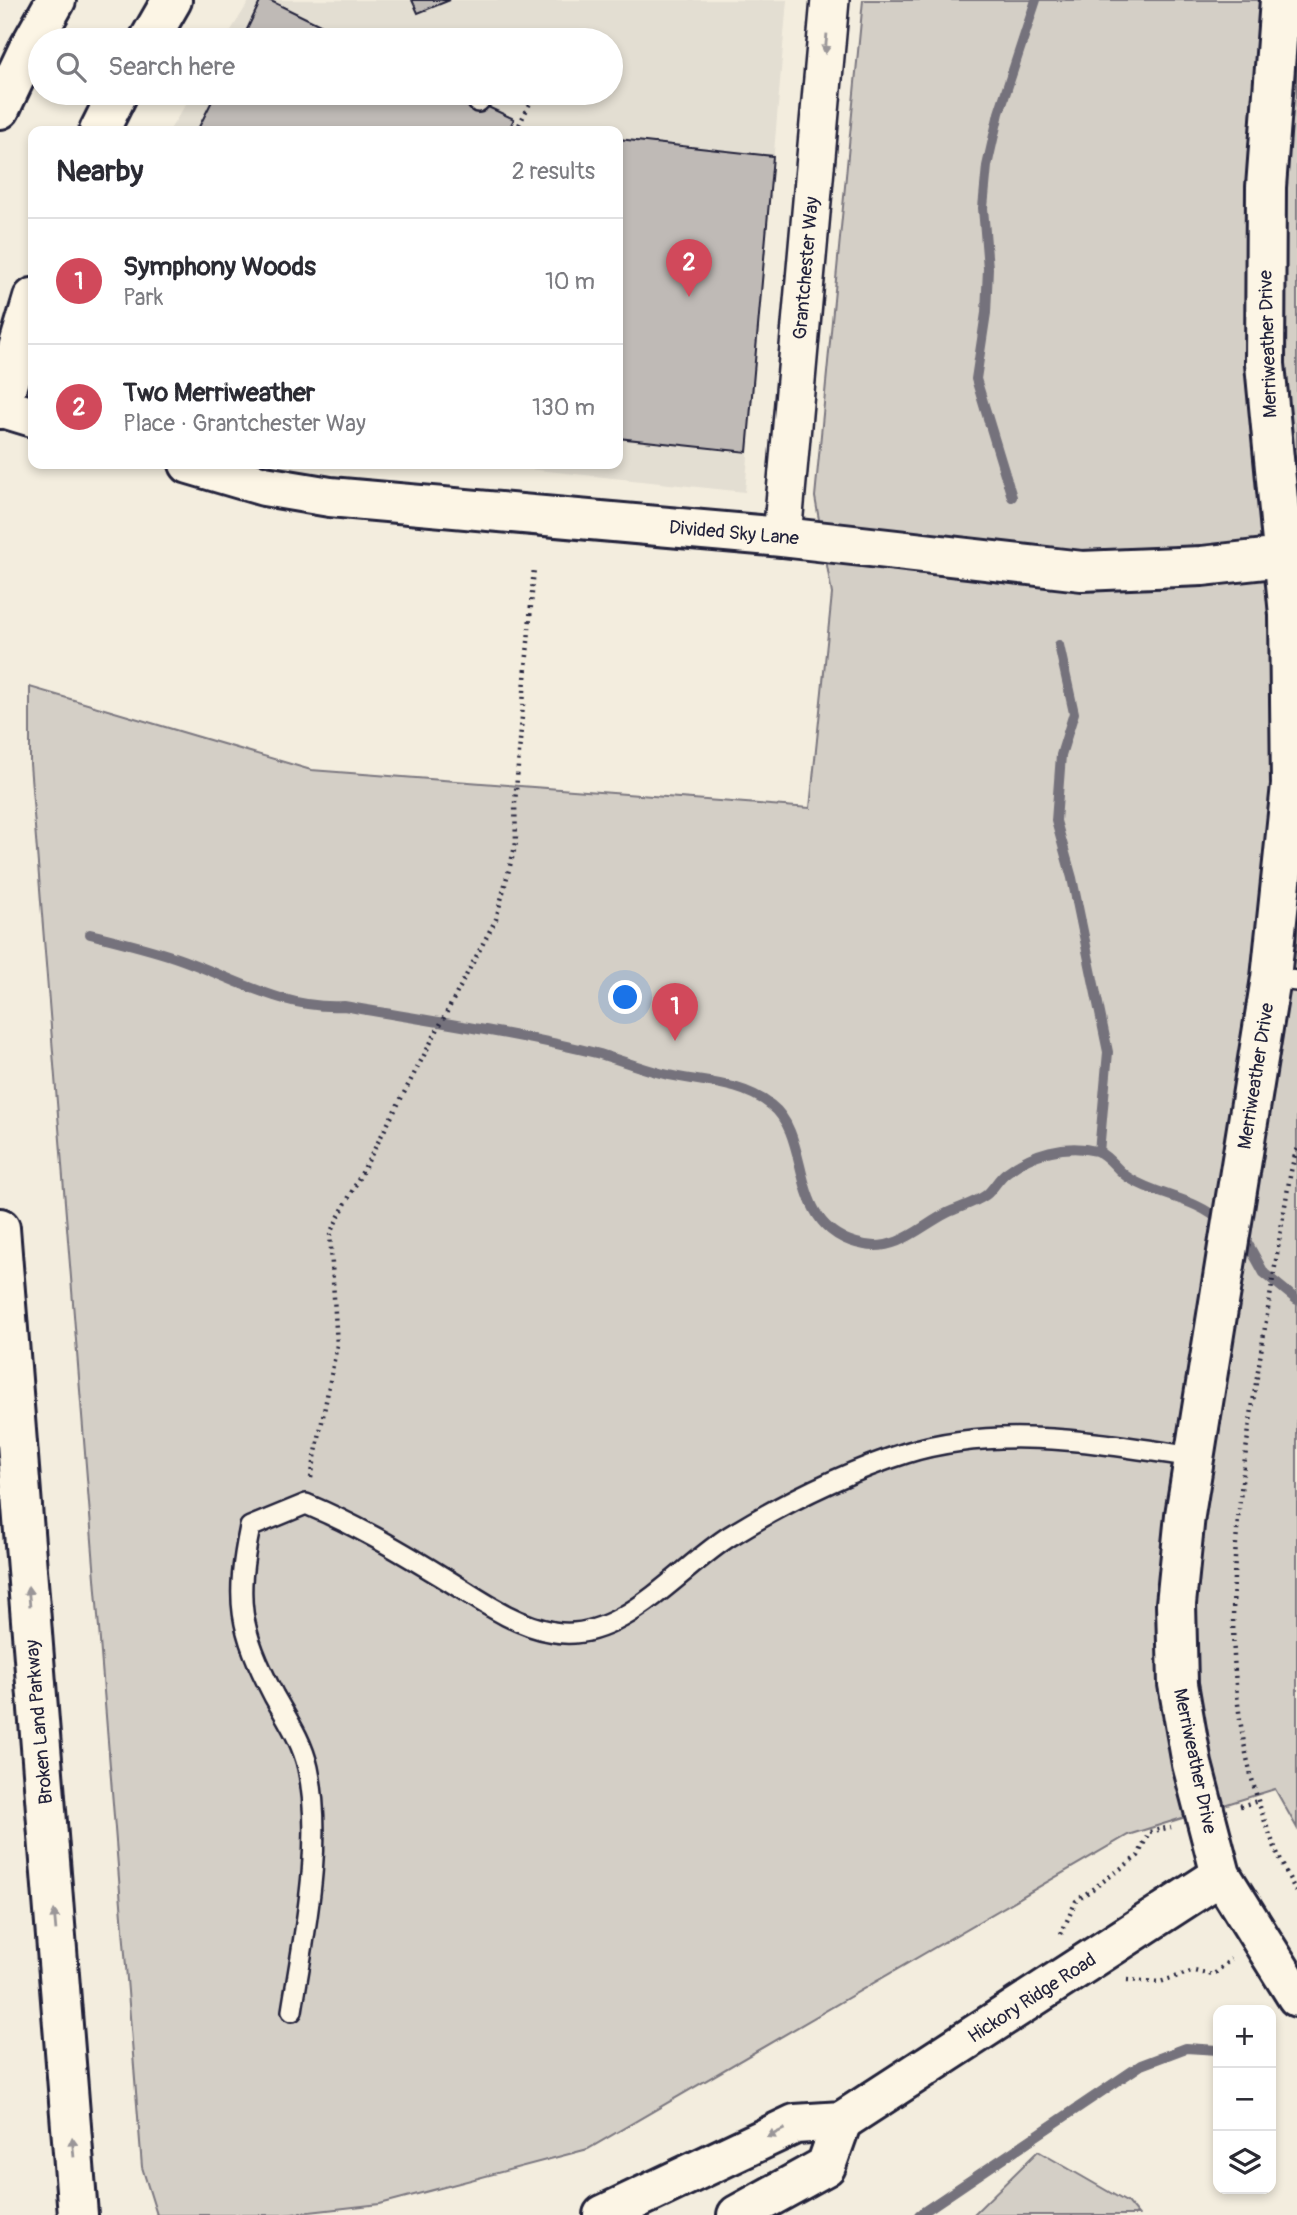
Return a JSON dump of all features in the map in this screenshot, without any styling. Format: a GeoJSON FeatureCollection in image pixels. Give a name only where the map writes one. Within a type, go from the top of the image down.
{"type":"FeatureCollection","features":[{"type":"Feature","properties":{"kind":"street"},"geometry":{"type":"LineString","coordinates":[[42,28],[57,0]]}},
{"type":"Feature","properties":{"kind":"street"},"geometry":{"type":"LineString","coordinates":[[156,28],[172,0]]}},
{"type":"Feature","properties":{"kind":"street","name":"Grantchester Way"},"geometry":{"type":"LineString","coordinates":[[782,537],[830,0]]}},
{"type":"Feature","properties":{"kind":"street","name":"Merriweather Drive"},"geometry":{"type":"LineString","coordinates":[[1280,0],[1266,187],[1265,364],[1290,556],[1291,785],[1284,979],[1239,1180],[1185,1515],[1176,1604],[1178,1684],[1192,1764],[1222,1875],[1297,1997]]}},
{"type":"Feature","properties":{"kind":"street"},"geometry":{"type":"LineString","coordinates":[[0,109],[28,55]]}},
{"type":"Feature","properties":{"kind":"street"},"geometry":{"type":"LineString","coordinates":[[102,126],[112,105]]}},
{"type":"Feature","properties":{"kind":"street"},"geometry":{"type":"LineString","coordinates":[[28,315],[0,408],[28,416]]}},
{"type":"Feature","properties":{"kind":"street","name":"Divided Sky Lane"},"geometry":{"type":"LineString","coordinates":[[206,469],[264,486],[330,497],[782,537],[1082,571],[1202,566],[1290,556]]}},
{"type":"Feature","properties":{"kind":"street","name":"Broken Land Parkway"},"geometry":{"type":"LineString","coordinates":[[0,1228],[78,2215]]}},
{"type":"Feature","properties":{"kind":"street","name":"Hickory Ridge Road"},"geometry":{"type":"LineString","coordinates":[[603,2215],[795,2124],[842,2121],[1222,1875]]}},
{"type":"Feature","properties":{"kind":"street"},"geometry":{"type":"LineString","coordinates":[[737,2215],[826,2166],[842,2121]]}},
{"type":"Feature","properties":{"kind":"lane"},"geometry":{"type":"LineString","coordinates":[[292,2011],[310,1897],[312,1822],[308,1768],[293,1727],[264,1677],[247,1637],[240,1583],[250,1527],[306,1504],[360,1527],[517,1621],[555,1633],[586,1632],[617,1621],[729,1537],[821,1488],[907,1453],[966,1440],[1025,1436],[1194,1457]]}},
{"type":"Feature","properties":{"kind":"path"},"geometry":{"type":"LineString","coordinates":[[518,126],[529,105]]}},
{"type":"Feature","properties":{"kind":"path"},"geometry":{"type":"LineString","coordinates":[[306,1504],[337,1345],[330,1233],[496,919],[516,843],[515,803],[534,568]]}},
{"type":"Feature","properties":{"kind":"path"},"geometry":{"type":"LineString","coordinates":[[1297,1149],[1249,1425],[1236,1524],[1232,1605],[1234,1682],[1248,1762],[1258,1801],[1275,1848],[1297,1893]]}},
{"type":"Feature","properties":{"kind":"path"},"geometry":{"type":"LineString","coordinates":[[1076,1901],[1138,1856],[1149,1832]]}},
{"type":"Feature","properties":{"kind":"path"},"geometry":{"type":"LineString","coordinates":[[1194,1971],[1213,1975]]}},
{"type":"Feature","properties":{"kind":"shaded area"},"geometry":{"type":"Polygon","coordinates":[[[250,0],[787,0],[745,492],[527,469],[623,469],[623,126],[172,126],[185,105],[623,105],[623,28],[232,28],[250,0]]]}},
{"type":"Feature","properties":{"kind":"shaded area"},"geometry":{"type":"Polygon","coordinates":[[[863,0],[1297,0],[1297,1828],[1275,1789],[1128,1835],[588,2149],[380,2204],[283,2215],[157,2215],[142,2167],[30,764],[30,687],[311,770],[810,808],[832,594],[815,497],[863,0]]]}},
{"type":"Feature","properties":{"kind":"shaded area"},"geometry":{"type":"Polygon","coordinates":[[[1038,2151],[1128,2203],[1138,2215],[973,2215],[1038,2151]]]}},
{"type":"Feature","properties":{"kind":"building"},"geometry":{"type":"Polygon","coordinates":[[[261,0],[269,0],[326,28],[248,28],[261,0]]]}},
{"type":"Feature","properties":{"kind":"building"},"geometry":{"type":"Polygon","coordinates":[[[412,0],[450,0],[418,13],[412,0]]]}},
{"type":"Feature","properties":{"kind":"building"},"geometry":{"type":"Polygon","coordinates":[[[210,105],[484,105],[514,119],[510,126],[200,126],[210,105]]]}},
{"type":"Feature","properties":{"kind":"building"},"geometry":{"type":"Polygon","coordinates":[[[623,140],[773,156],[747,452],[623,439],[623,140]]]}},
{"type":"Feature","properties":{"kind":"waterway"},"geometry":{"type":"LineString","coordinates":[[1012,497],[976,379],[986,313],[988,268],[983,208],[987,166],[999,113],[1036,0]]}},
{"type":"Feature","properties":{"kind":"waterway"},"geometry":{"type":"LineString","coordinates":[[1059,645],[1074,713],[1061,755],[1056,821],[1072,878],[1108,1052],[1099,1152]]}},
{"type":"Feature","properties":{"kind":"waterway"},"geometry":{"type":"LineString","coordinates":[[90,934],[174,957],[257,990],[299,1003],[344,1006],[537,1040],[600,1054],[660,1073],[746,1091],[771,1105],[784,1120],[793,1139],[811,1203],[822,1222],[840,1236],[865,1245],[877,1246],[899,1241],[947,1213],[982,1198],[1004,1174],[1017,1165],[1050,1151],[1073,1148],[1101,1153],[1121,1172],[1141,1185],[1200,1207],[1223,1223]]}},
{"type":"Feature","properties":{"kind":"waterway"},"geometry":{"type":"LineString","coordinates":[[1238,1236],[1248,1244],[1264,1273],[1297,1300]]}},
{"type":"Feature","properties":{"kind":"waterway"},"geometry":{"type":"LineString","coordinates":[[919,2215],[1141,2065],[1186,2048],[1213,2050]]}},
{"type":"Feature","properties":{"kind":"place","name":"Two Merriweather"},"geometry":{"type":"Point","coordinates":[689,297]}},
{"type":"Feature","properties":{"kind":"place","name":"Symphony Woods"},"geometry":{"type":"Point","coordinates":[675,1041]}}]}
